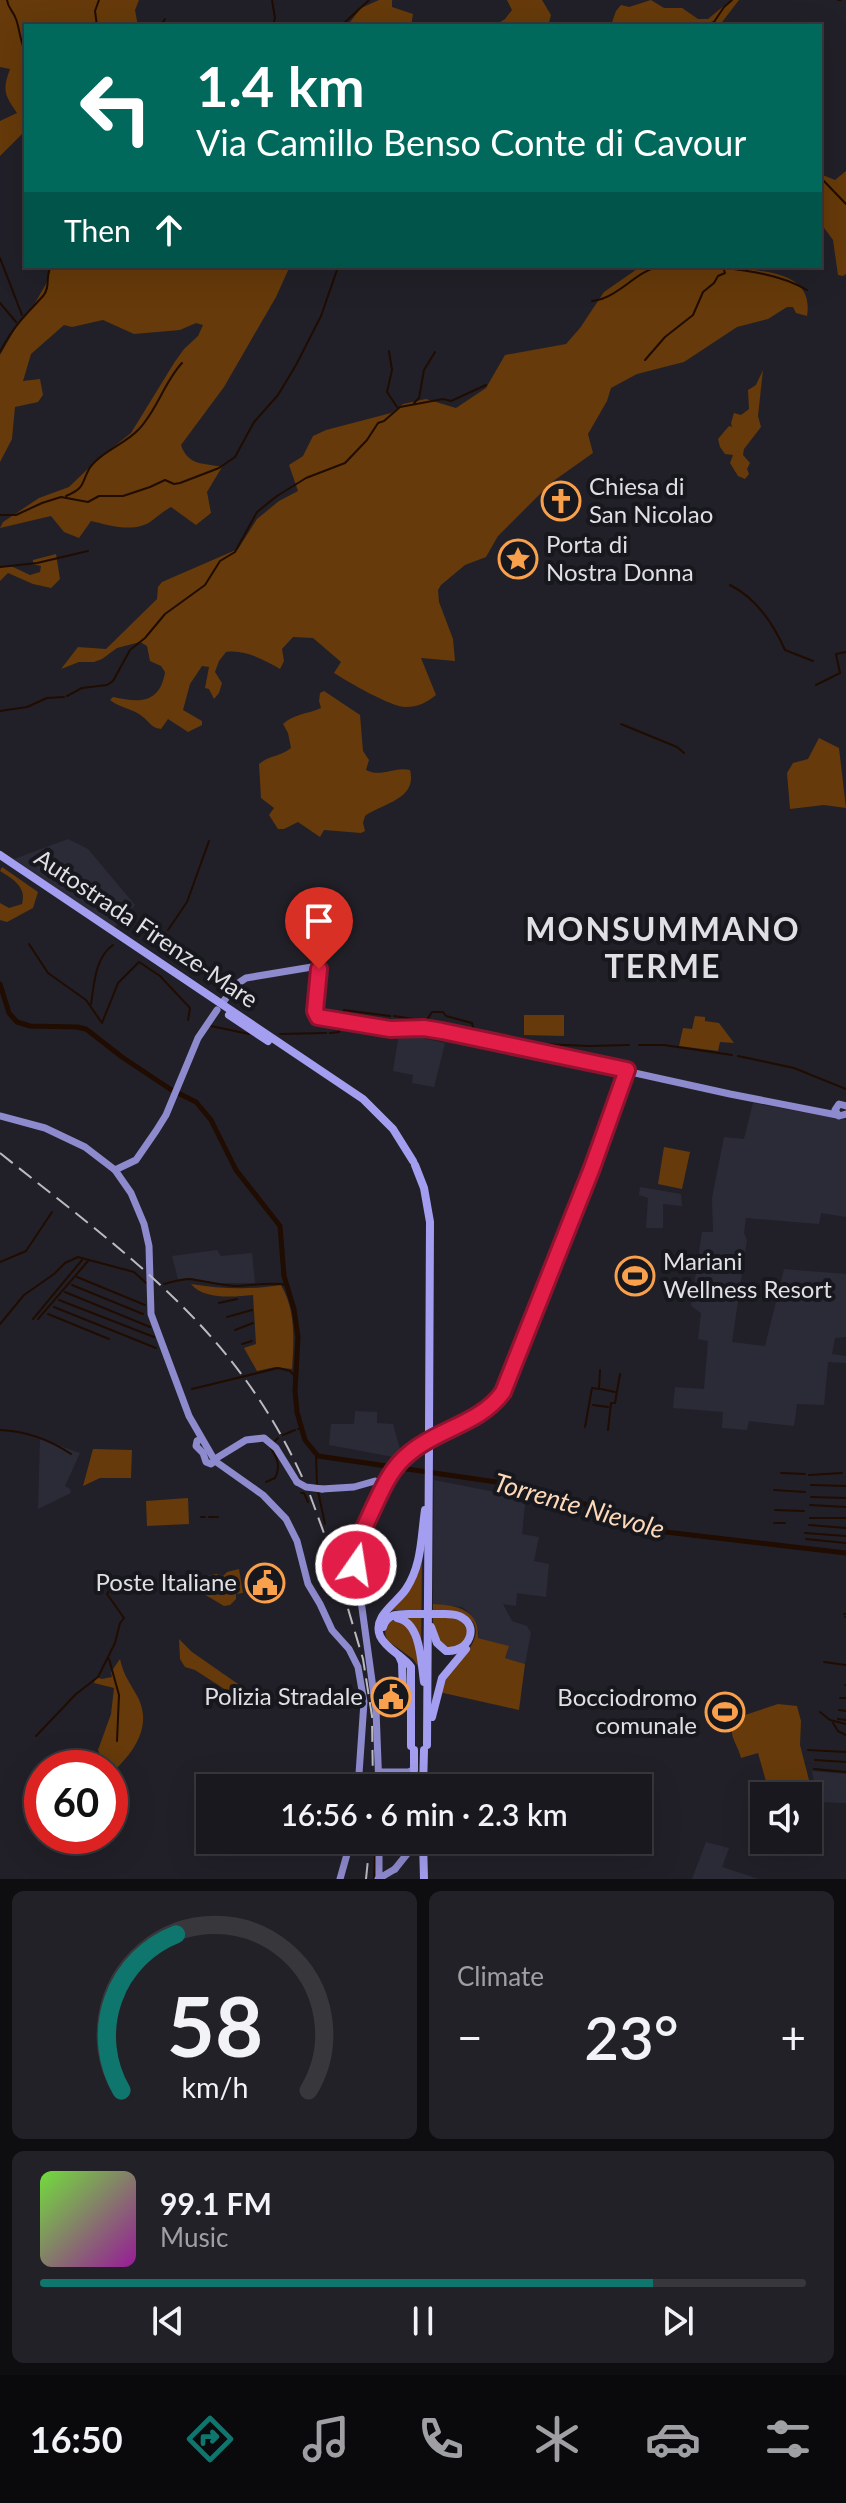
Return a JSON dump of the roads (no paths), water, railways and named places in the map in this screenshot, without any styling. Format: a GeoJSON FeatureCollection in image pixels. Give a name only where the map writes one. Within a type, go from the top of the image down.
{"type":"FeatureCollection","features":[{"type":"Feature","properties":{"kind":"highway","name":"Autostrada Firenze-Mare"},"geometry":{"type":"LineString","coordinates":[[0,858],[363,1099],[393,1129],[412,1164],[426,1218],[428,1557],[420,1749],[424,1774]]}},
{"type":"Feature","properties":{"kind":"highway","name":"Autostrada Firenze-Mare"},"geometry":{"type":"LineString","coordinates":[[420,1749],[427,1486]]}},
{"type":"Feature","properties":{"kind":"highway"},"geometry":{"type":"LineString","coordinates":[[420,1749],[411,1711],[411,1667],[382,1639],[381,1625],[382,1615],[407,1588],[415,1571],[425,1509]]}},
{"type":"Feature","properties":{"kind":"highway"},"geometry":{"type":"LineString","coordinates":[[428,1557],[433,1635],[446,1651],[462,1648],[470,1637],[467,1622],[456,1615],[438,1613]]}},
{"type":"Feature","properties":{"kind":"highway"},"geometry":{"type":"LineString","coordinates":[[381,1625],[393,1615],[438,1613],[463,1614],[472,1626],[471,1643],[440,1683],[412,1771]]}},
{"type":"Feature","properties":{"kind":"highway"},"geometry":{"type":"LineString","coordinates":[[381,1625],[394,1618],[408,1622],[417,1642],[424,1685]]}},
{"type":"Feature","properties":{"kind":"highway"},"geometry":{"type":"LineString","coordinates":[[381,1625],[385,1639],[411,1660],[416,1670],[420,1749]]}},
{"type":"Feature","properties":{"kind":"highway"},"geometry":{"type":"LineString","coordinates":[[425,1854],[426,1879]]}},
{"type":"Feature","properties":{"kind":"main road"},"geometry":{"type":"LineString","coordinates":[[223,1002],[246,978],[318,966],[317,1016],[390,1029],[442,1031],[821,1113],[841,1114],[840,1104],[846,1106]]}},
{"type":"Feature","properties":{"kind":"main road"},"geometry":{"type":"LineString","coordinates":[[115,1170],[131,1164],[141,1153],[172,1100],[198,1038],[217,1010]]}},
{"type":"Feature","properties":{"kind":"main road"},"geometry":{"type":"LineString","coordinates":[[382,1772],[356,1565],[360,1537],[382,1481],[415,1449],[485,1411],[503,1392],[592,1168],[627,1070]]}},
{"type":"Feature","properties":{"kind":"main road"},"geometry":{"type":"LineString","coordinates":[[0,1116],[34,1124],[69,1138],[97,1155],[115,1170],[133,1197],[144,1224],[150,1253],[151,1314],[199,1440],[214,1460],[263,1495],[283,1516],[294,1534],[311,1589],[333,1631],[349,1649],[358,1667],[363,1688],[359,1774]]}},
{"type":"Feature","properties":{"kind":"main road"},"geometry":{"type":"LineString","coordinates":[[214,1460],[222,1452],[246,1440],[264,1438],[276,1448],[297,1482],[314,1489],[354,1487],[382,1481]]}},
{"type":"Feature","properties":{"kind":"main road"},"geometry":{"type":"LineString","coordinates":[[377,1713],[383,1737],[382,1772]]}},
{"type":"Feature","properties":{"kind":"main road"},"geometry":{"type":"LineString","coordinates":[[395,1774],[407,1766],[420,1749]]}},
{"type":"Feature","properties":{"kind":"main road"},"geometry":{"type":"LineString","coordinates":[[383,1759],[387,1767],[401,1774]]}},
{"type":"Feature","properties":{"kind":"main road"},"geometry":{"type":"LineString","coordinates":[[382,1772],[412,1771],[412,1774]]}},
{"type":"Feature","properties":{"kind":"main road"},"geometry":{"type":"LineString","coordinates":[[340,1879],[347,1854]]}},
{"type":"Feature","properties":{"kind":"main road"},"geometry":{"type":"LineString","coordinates":[[379,1854],[379,1879]]}},
{"type":"Feature","properties":{"kind":"main road"},"geometry":{"type":"LineString","coordinates":[[379,1879],[395,1869],[407,1854]]}},
{"type":"Feature","properties":{"kind":"waterway"},"geometry":{"type":"LineString","coordinates":[[7,0],[24,49]]}},
{"type":"Feature","properties":{"kind":"waterway"},"geometry":{"type":"LineString","coordinates":[[97,24],[95,11],[99,0]]}},
{"type":"Feature","properties":{"kind":"waterway"},"geometry":{"type":"LineString","coordinates":[[272,0],[274,24]]}},
{"type":"Feature","properties":{"kind":"waterway"},"geometry":{"type":"LineString","coordinates":[[343,24],[369,0]]}},
{"type":"Feature","properties":{"kind":"waterway"},"geometry":{"type":"LineString","coordinates":[[709,24],[732,0]]}},
{"type":"Feature","properties":{"kind":"waterway"},"geometry":{"type":"LineString","coordinates":[[161,24],[165,19]]}},
{"type":"Feature","properties":{"kind":"waterway"},"geometry":{"type":"LineString","coordinates":[[822,179],[846,204]]}},
{"type":"Feature","properties":{"kind":"waterway"},"geometry":{"type":"LineString","coordinates":[[0,258],[22,315]]}},
{"type":"Feature","properties":{"kind":"waterway"},"geometry":{"type":"LineString","coordinates":[[0,352],[45,292],[50,268]]}},
{"type":"Feature","properties":{"kind":"waterway"},"geometry":{"type":"LineString","coordinates":[[0,515],[16,515],[61,497],[88,502],[99,496],[123,496],[165,480],[180,483],[219,468],[235,457],[254,422],[278,395],[296,365],[321,316],[338,268]]}},
{"type":"Feature","properties":{"kind":"waterway"},"geometry":{"type":"LineString","coordinates":[[592,301],[611,295],[655,268]]}},
{"type":"Feature","properties":{"kind":"waterway"},"geometry":{"type":"LineString","coordinates":[[645,360],[665,337],[693,315],[703,292],[725,273],[723,268]]}},
{"type":"Feature","properties":{"kind":"waterway"},"geometry":{"type":"LineString","coordinates":[[724,268],[772,276],[807,290]]}},
{"type":"Feature","properties":{"kind":"waterway"},"geometry":{"type":"LineString","coordinates":[[0,303],[16,322]]}},
{"type":"Feature","properties":{"kind":"waterway"},"geometry":{"type":"LineString","coordinates":[[389,351],[392,370],[387,392],[397,407]]}},
{"type":"Feature","properties":{"kind":"waterway"},"geometry":{"type":"LineString","coordinates":[[414,403],[419,398],[424,370],[435,352]]}},
{"type":"Feature","properties":{"kind":"waterway"},"geometry":{"type":"LineString","coordinates":[[66,496],[80,488],[93,463],[133,435],[145,422],[182,363]]}},
{"type":"Feature","properties":{"kind":"waterway"},"geometry":{"type":"LineString","coordinates":[[67,696],[82,688],[107,685],[113,681],[130,650],[165,614],[205,585],[220,561],[235,552],[257,512],[277,496],[306,478],[345,463],[378,423],[400,407],[443,399],[451,401],[486,385]]}},
{"type":"Feature","properties":{"kind":"waterway"},"geometry":{"type":"LineString","coordinates":[[0,567],[37,563],[88,551]]}},
{"type":"Feature","properties":{"kind":"waterway"},"geometry":{"type":"LineString","coordinates":[[730,585],[748,597],[763,613],[785,650],[813,661]]}},
{"type":"Feature","properties":{"kind":"waterway"},"geometry":{"type":"LineString","coordinates":[[816,685],[840,673],[836,654],[846,652]]}},
{"type":"Feature","properties":{"kind":"waterway"},"geometry":{"type":"LineString","coordinates":[[0,711],[27,707],[47,698],[64,697]]}},
{"type":"Feature","properties":{"kind":"waterway"},"geometry":{"type":"LineString","coordinates":[[621,724],[677,747],[684,753]]}},
{"type":"Feature","properties":{"kind":"waterway"},"geometry":{"type":"LineString","coordinates":[[168,930],[187,902],[209,841]]}},
{"type":"Feature","properties":{"kind":"waterway"},"geometry":{"type":"LineString","coordinates":[[156,947],[166,935]]}},
{"type":"Feature","properties":{"kind":"waterway"},"geometry":{"type":"LineString","coordinates":[[29,944],[48,973],[86,1000],[102,1023],[118,983],[139,962],[160,976],[190,1008],[188,1020]]}},
{"type":"Feature","properties":{"kind":"waterway"},"geometry":{"type":"LineString","coordinates":[[91,1004],[99,964],[113,945]]}},
{"type":"Feature","properties":{"kind":"waterway","name":"Torrente Nievole"},"geometry":{"type":"LineString","coordinates":[[0,984],[9,1013],[17,1022],[30,1026],[86,1029],[170,1089],[196,1102],[211,1120],[236,1170],[280,1226],[284,1276],[298,1337],[297,1412],[305,1440],[318,1456],[503,1483],[538,1498],[585,1504],[607,1518],[640,1529],[846,1553]]}},
{"type":"Feature","properties":{"kind":"waterway"},"geometry":{"type":"LineString","coordinates":[[342,1018],[344,1010],[390,1016]]}},
{"type":"Feature","properties":{"kind":"waterway"},"geometry":{"type":"LineString","coordinates":[[394,1016],[426,1021],[432,1012],[443,1012],[446,1016],[472,1023],[475,1034]]}},
{"type":"Feature","properties":{"kind":"waterway"},"geometry":{"type":"LineString","coordinates":[[330,1033],[339,1032],[341,1024]]}},
{"type":"Feature","properties":{"kind":"waterway"},"geometry":{"type":"LineString","coordinates":[[211,1026],[249,1034]]}},
{"type":"Feature","properties":{"kind":"waterway"},"geometry":{"type":"LineString","coordinates":[[280,1034],[326,1033]]}},
{"type":"Feature","properties":{"kind":"waterway"},"geometry":{"type":"LineString","coordinates":[[485,1036],[496,1039]]}},
{"type":"Feature","properties":{"kind":"waterway"},"geometry":{"type":"LineString","coordinates":[[518,1043],[629,1045]]}},
{"type":"Feature","properties":{"kind":"waterway"},"geometry":{"type":"LineString","coordinates":[[639,1045],[664,1045],[732,1055]]}},
{"type":"Feature","properties":{"kind":"waterway"},"geometry":{"type":"LineString","coordinates":[[738,1056],[794,1068],[846,1089]]}},
{"type":"Feature","properties":{"kind":"waterway"},"geometry":{"type":"LineString","coordinates":[[0,1262],[26,1251],[52,1212]]}},
{"type":"Feature","properties":{"kind":"waterway"},"geometry":{"type":"LineString","coordinates":[[0,1324],[24,1295],[65,1263],[78,1257],[134,1272],[146,1283]]}},
{"type":"Feature","properties":{"kind":"waterway"},"geometry":{"type":"LineString","coordinates":[[33,1319],[82,1260]]}},
{"type":"Feature","properties":{"kind":"waterway"},"geometry":{"type":"LineString","coordinates":[[38,1319],[88,1261]]}},
{"type":"Feature","properties":{"kind":"waterway"},"geometry":{"type":"LineString","coordinates":[[77,1277],[145,1305]]}},
{"type":"Feature","properties":{"kind":"waterway"},"geometry":{"type":"LineString","coordinates":[[164,1284],[190,1279],[235,1286],[286,1285]]}},
{"type":"Feature","properties":{"kind":"waterway"},"geometry":{"type":"LineString","coordinates":[[72,1285],[143,1314]]}},
{"type":"Feature","properties":{"kind":"waterway"},"geometry":{"type":"LineString","coordinates":[[65,1292],[150,1327]]}},
{"type":"Feature","properties":{"kind":"waterway"},"geometry":{"type":"LineString","coordinates":[[219,1303],[237,1299]]}},
{"type":"Feature","properties":{"kind":"waterway"},"geometry":{"type":"LineString","coordinates":[[59,1300],[154,1337]]}},
{"type":"Feature","properties":{"kind":"waterway"},"geometry":{"type":"LineString","coordinates":[[54,1307],[156,1348]]}},
{"type":"Feature","properties":{"kind":"waterway"},"geometry":{"type":"LineString","coordinates":[[227,1317],[252,1310]]}},
{"type":"Feature","properties":{"kind":"waterway"},"geometry":{"type":"LineString","coordinates":[[48,1314],[109,1339]]}},
{"type":"Feature","properties":{"kind":"waterway"},"geometry":{"type":"LineString","coordinates":[[235,1330],[253,1323]]}},
{"type":"Feature","properties":{"kind":"waterway"},"geometry":{"type":"LineString","coordinates":[[242,1344],[252,1341]]}},
{"type":"Feature","properties":{"kind":"waterway"},"geometry":{"type":"LineString","coordinates":[[192,1389],[278,1368],[290,1371],[296,1377]]}},
{"type":"Feature","properties":{"kind":"waterway"},"geometry":{"type":"LineString","coordinates":[[585,1427],[592,1388],[599,1389],[600,1370]]}},
{"type":"Feature","properties":{"kind":"waterway"},"geometry":{"type":"LineString","coordinates":[[608,1430],[611,1403],[615,1403],[620,1374]]}},
{"type":"Feature","properties":{"kind":"waterway"},"geometry":{"type":"LineString","coordinates":[[601,1389],[615,1392]]}},
{"type":"Feature","properties":{"kind":"waterway"},"geometry":{"type":"LineString","coordinates":[[593,1405],[608,1407]]}},
{"type":"Feature","properties":{"kind":"waterway"},"geometry":{"type":"LineString","coordinates":[[0,1430],[37,1437],[71,1454]]}},
{"type":"Feature","properties":{"kind":"waterway"},"geometry":{"type":"LineString","coordinates":[[283,1435],[295,1430]]}},
{"type":"Feature","properties":{"kind":"waterway"},"geometry":{"type":"LineString","coordinates":[[275,1441],[278,1438]]}},
{"type":"Feature","properties":{"kind":"waterway"},"geometry":{"type":"LineString","coordinates":[[266,1482],[275,1478],[278,1470],[271,1448]]}},
{"type":"Feature","properties":{"kind":"waterway"},"geometry":{"type":"LineString","coordinates":[[316,1454],[317,1485]]}},
{"type":"Feature","properties":{"kind":"waterway"},"geometry":{"type":"LineString","coordinates":[[781,1473],[805,1474]]}},
{"type":"Feature","properties":{"kind":"waterway"},"geometry":{"type":"LineString","coordinates":[[809,1475],[842,1473]]}},
{"type":"Feature","properties":{"kind":"waterway"},"geometry":{"type":"LineString","coordinates":[[811,1485],[846,1486]]}},
{"type":"Feature","properties":{"kind":"waterway"},"geometry":{"type":"LineString","coordinates":[[774,1490],[805,1492]]}},
{"type":"Feature","properties":{"kind":"waterway"},"geometry":{"type":"LineString","coordinates":[[318,1491],[325,1524]]}},
{"type":"Feature","properties":{"kind":"waterway"},"geometry":{"type":"LineString","coordinates":[[301,1493],[308,1502]]}},
{"type":"Feature","properties":{"kind":"waterway"},"geometry":{"type":"LineString","coordinates":[[811,1497],[846,1498]]}},
{"type":"Feature","properties":{"kind":"waterway"},"geometry":{"type":"LineString","coordinates":[[810,1505],[846,1507]]}},
{"type":"Feature","properties":{"kind":"waterway"},"geometry":{"type":"LineString","coordinates":[[775,1510],[804,1511]]}},
{"type":"Feature","properties":{"kind":"waterway"},"geometry":{"type":"LineString","coordinates":[[209,1517],[218,1517]]}},
{"type":"Feature","properties":{"kind":"waterway"},"geometry":{"type":"LineString","coordinates":[[810,1518],[846,1518]]}},
{"type":"Feature","properties":{"kind":"waterway"},"geometry":{"type":"LineString","coordinates":[[774,1523],[785,1523]]}},
{"type":"Feature","properties":{"kind":"waterway"},"geometry":{"type":"LineString","coordinates":[[809,1525],[846,1528]]}},
{"type":"Feature","properties":{"kind":"waterway"},"geometry":{"type":"LineString","coordinates":[[805,1533],[846,1536]]}},
{"type":"Feature","properties":{"kind":"waterway"},"geometry":{"type":"LineString","coordinates":[[806,1539],[846,1543]]}},
{"type":"Feature","properties":{"kind":"waterway"},"geometry":{"type":"LineString","coordinates":[[36,1736],[76,1694],[98,1677],[124,1618],[107,1594],[113,1583]]}},
{"type":"Feature","properties":{"kind":"waterway"},"geometry":{"type":"LineString","coordinates":[[109,1659],[119,1695],[117,1741]]}},
{"type":"Feature","properties":{"kind":"waterway"},"geometry":{"type":"LineString","coordinates":[[824,1662],[846,1665]]}},
{"type":"Feature","properties":{"kind":"waterway"},"geometry":{"type":"LineString","coordinates":[[840,1698],[846,1698]]}},
{"type":"Feature","properties":{"kind":"waterway"},"geometry":{"type":"LineString","coordinates":[[839,1710],[846,1711]]}},
{"type":"Feature","properties":{"kind":"waterway"},"geometry":{"type":"LineString","coordinates":[[820,1712],[830,1720],[846,1724]]}},
{"type":"Feature","properties":{"kind":"waterway"},"geometry":{"type":"LineString","coordinates":[[838,1719],[846,1720]]}},
{"type":"Feature","properties":{"kind":"waterway"},"geometry":{"type":"LineString","coordinates":[[833,1723],[838,1731],[846,1735]]}},
{"type":"Feature","properties":{"kind":"waterway"},"geometry":{"type":"LineString","coordinates":[[808,1750],[846,1752]]}},
{"type":"Feature","properties":{"kind":"waterway"},"geometry":{"type":"LineString","coordinates":[[815,1760],[846,1762]]}},
{"type":"Feature","properties":{"kind":"waterway"},"geometry":{"type":"LineString","coordinates":[[814,1769],[846,1772]]}},
{"type":"Feature","properties":{"kind":"waterway"},"geometry":{"type":"LineString","coordinates":[[374,1879],[375,1854]]}},
{"type":"Feature","properties":{"kind":"railway"},"geometry":{"type":"LineString","coordinates":[[0,1153],[133,1260],[210,1336],[245,1378],[276,1426],[303,1479]]}},
{"type":"Feature","properties":{"kind":"railway"},"geometry":{"type":"LineString","coordinates":[[310,1495],[332,1555],[363,1659],[372,1716],[373,1774]]}},
{"type":"Feature","properties":{"kind":"railway"},"geometry":{"type":"LineString","coordinates":[[366,1879],[369,1854]]}},
{"type":"Feature","properties":{"kind":"place","name":"Chiesa di San Nicolao"},"geometry":{"type":"Point","coordinates":[561,501]}},
{"type":"Feature","properties":{"kind":"place","name":"Porta di Nostra Donna"},"geometry":{"type":"Point","coordinates":[518,559]}},
{"type":"Feature","properties":{"kind":"place","name":"Mariani Wellness Resort"},"geometry":{"type":"Point","coordinates":[635,1276]}},
{"type":"Feature","properties":{"kind":"place","name":"Poste Italiane"},"geometry":{"type":"Point","coordinates":[265,1583]}},
{"type":"Feature","properties":{"kind":"place","name":"Polizia Stradale"},"geometry":{"type":"Point","coordinates":[391,1697]}},
{"type":"Feature","properties":{"kind":"place","name":"Bocciodromo comunale"},"geometry":{"type":"Point","coordinates":[725,1712]}},
{"type":"Feature","properties":{"kind":"district","name":"MONSUMMANO TERME"},"geometry":{"type":"Point","coordinates":[663,948]}}]}
